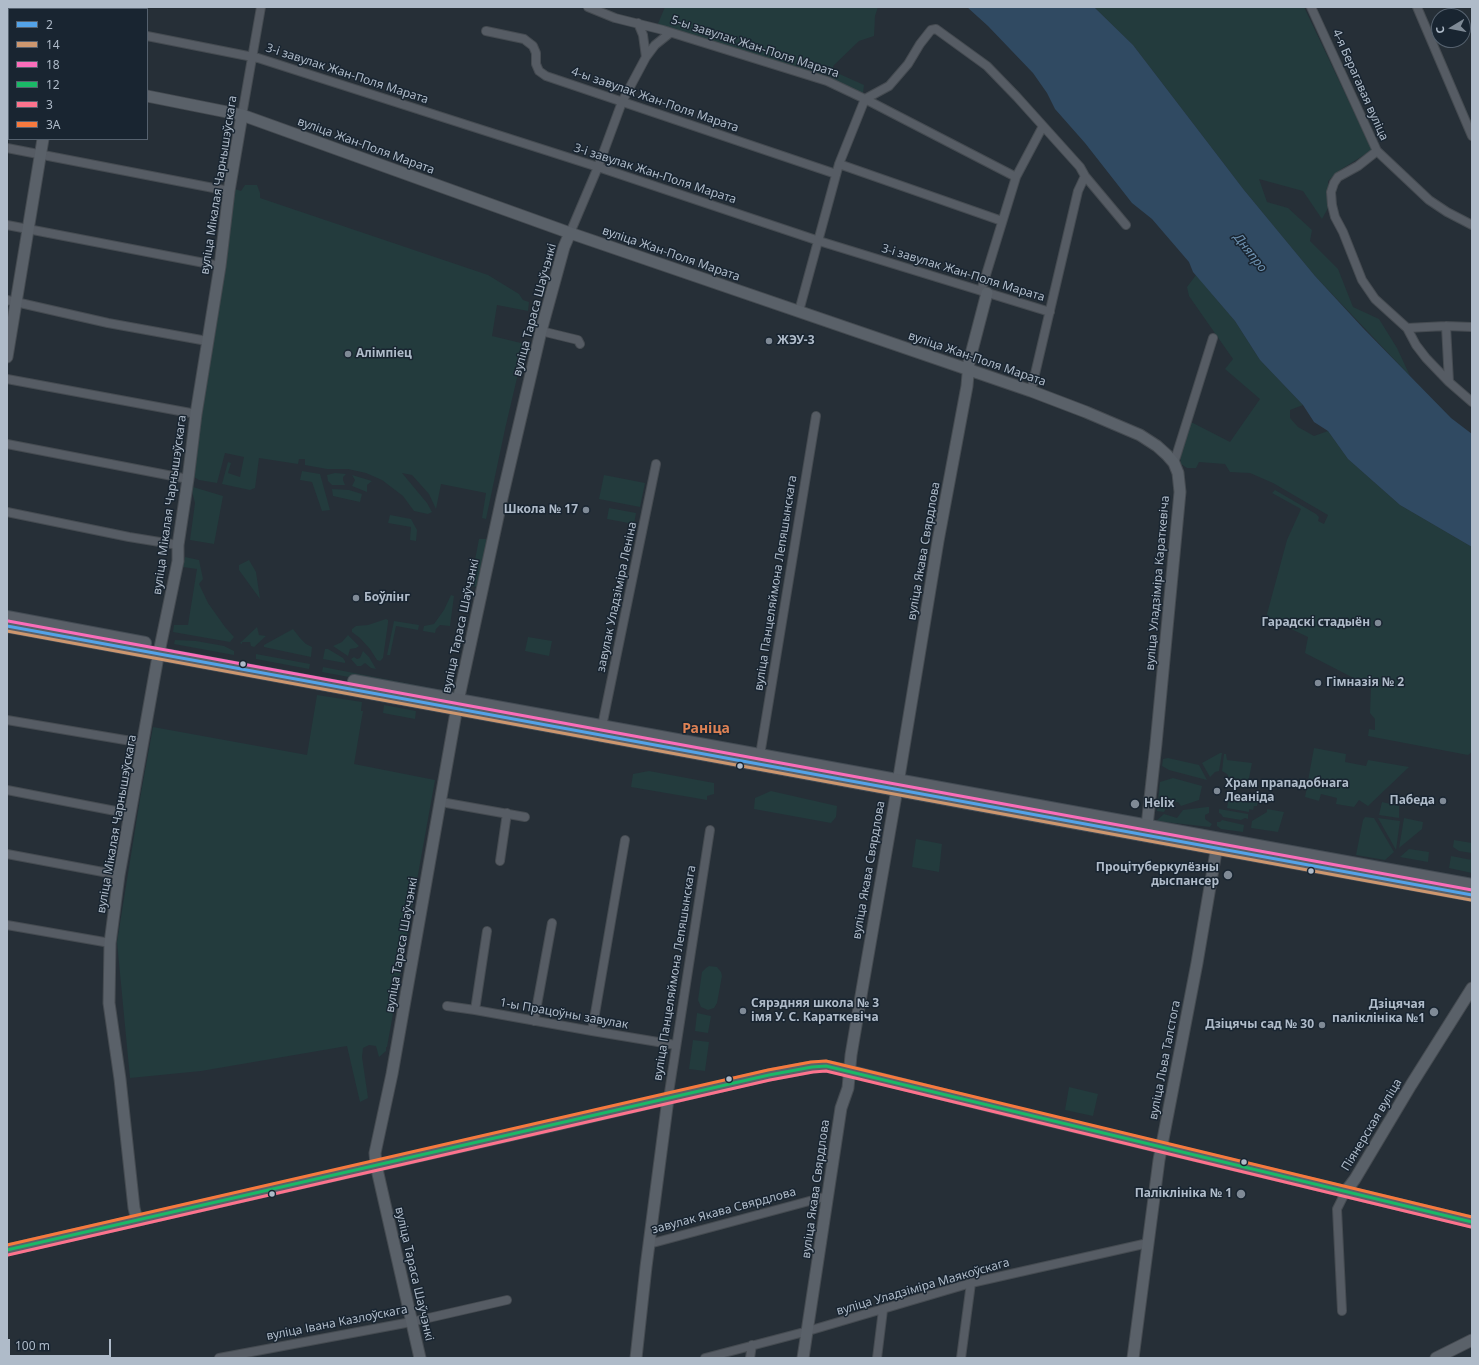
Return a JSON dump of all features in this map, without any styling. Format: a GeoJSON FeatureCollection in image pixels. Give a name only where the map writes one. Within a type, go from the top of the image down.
{"type":"FeatureCollection","features":[{"type":"Feature","properties":{"kind":"main road"},"geometry":{"type":"LineString","coordinates":[[7,617],[160,650]]}},
{"type":"Feature","properties":{"kind":"main road"},"geometry":{"type":"LineString","coordinates":[[7,626],[160,650],[898,785],[1218,844],[1472,895]]}},
{"type":"Feature","properties":{"kind":"main road"},"geometry":{"type":"LineString","coordinates":[[601,731],[760,755],[898,785]]}},
{"type":"Feature","properties":{"kind":"main road"},"geometry":{"type":"LineString","coordinates":[[1218,844],[1472,885]]}},
{"type":"Feature","properties":{"kind":"street","name":"вуліца Мікалая Чарнышэўскага"},"geometry":{"type":"LineString","coordinates":[[137,1220],[134,1208],[120,1079],[108,1003],[110,943],[120,875],[143,743],[178,561],[178,545],[196,414],[220,266],[229,191],[261,7]]}},
{"type":"Feature","properties":{"kind":"street","name":"5-ы завулак Жан-Поля Марата"},"geometry":{"type":"LineString","coordinates":[[588,7],[615,18],[638,23],[827,81],[1016,177]]}},
{"type":"Feature","properties":{"kind":"street","name":"4-я Берагавая вуліца"},"geometry":{"type":"LineString","coordinates":[[1311,7],[1377,151],[1429,200],[1447,212],[1472,224]]}},
{"type":"Feature","properties":{"kind":"street"},"geometry":{"type":"LineString","coordinates":[[1417,7],[1472,136]]}},
{"type":"Feature","properties":{"kind":"street"},"geometry":{"type":"LineString","coordinates":[[638,23],[643,34],[646,57]]}},
{"type":"Feature","properties":{"kind":"street"},"geometry":{"type":"LineString","coordinates":[[799,311],[839,164],[865,99],[889,86],[908,64],[932,30],[936,29],[987,66],[1080,167],[1085,176],[1126,225]]}},
{"type":"Feature","properties":{"kind":"street","name":"4-ы завулак Жан-Поля Марата"},"geometry":{"type":"LineString","coordinates":[[486,31],[524,38],[533,46],[536,53],[536,64],[539,71],[546,76],[836,174]]}},
{"type":"Feature","properties":{"kind":"street","name":"вуліца Тараса Шаўчэнкі"},"geometry":{"type":"LineString","coordinates":[[420,1358],[376,1165],[375,1153],[392,1074],[458,705],[499,511],[541,331],[564,247],[598,167],[622,102],[646,57],[655,45],[670,33]]}},
{"type":"Feature","properties":{"kind":"street","name":"3-і завулак Жан-Поля Марата"},"geometry":{"type":"LineString","coordinates":[[148,36],[253,57],[598,167],[819,241],[1050,312]]}},
{"type":"Feature","properties":{"kind":"street","name":"вуліца Жан-Поля Марата"},"geometry":{"type":"LineString","coordinates":[[148,96],[242,115],[570,233],[1031,391],[1140,435],[1157,446],[1174,463]]}},
{"type":"Feature","properties":{"kind":"street","name":"вуліца Якава Свярдлова"},"geometry":{"type":"LineString","coordinates":[[804,1358],[841,1108],[848,1088],[862,990],[937,549],[968,386],[969,362],[984,292],[1002,221],[1016,177],[1043,126]]}},
{"type":"Feature","properties":{"kind":"street"},"geometry":{"type":"LineString","coordinates":[[7,357],[12,301],[29,229],[43,140]]}},
{"type":"Feature","properties":{"kind":"street"},"geometry":{"type":"LineString","coordinates":[[7,148],[229,191]]}},
{"type":"Feature","properties":{"kind":"street"},"geometry":{"type":"LineString","coordinates":[[1377,151],[1358,166],[1338,177],[1334,183],[1331,192],[1332,205],[1336,217],[1362,280],[1375,299],[1407,328],[1416,346],[1426,358],[1449,382],[1472,402]]}},
{"type":"Feature","properties":{"kind":"street"},"geometry":{"type":"LineString","coordinates":[[839,164],[1002,221]]}},
{"type":"Feature","properties":{"kind":"street"},"geometry":{"type":"LineString","coordinates":[[1031,391],[1078,191],[1085,176]]}},
{"type":"Feature","properties":{"kind":"street"},"geometry":{"type":"LineString","coordinates":[[7,225],[220,266]]}},
{"type":"Feature","properties":{"kind":"street"},"geometry":{"type":"LineString","coordinates":[[12,301],[108,323],[207,341]]}},
{"type":"Feature","properties":{"kind":"street"},"geometry":{"type":"LineString","coordinates":[[1407,328],[1446,326],[1472,327]]}},
{"type":"Feature","properties":{"kind":"street"},"geometry":{"type":"LineString","coordinates":[[1446,326],[1449,382]]}},
{"type":"Feature","properties":{"kind":"street"},"geometry":{"type":"LineString","coordinates":[[541,331],[578,340],[580,344]]}},
{"type":"Feature","properties":{"kind":"street"},"geometry":{"type":"LineString","coordinates":[[1174,463],[1213,338]]}},
{"type":"Feature","properties":{"kind":"street"},"geometry":{"type":"LineString","coordinates":[[7,379],[196,414]]}},
{"type":"Feature","properties":{"kind":"street","name":"вуліца Панцеляймона Лепяшынскага"},"geometry":{"type":"LineString","coordinates":[[760,755],[816,416]]}},
{"type":"Feature","properties":{"kind":"street"},"geometry":{"type":"LineString","coordinates":[[7,444],[188,479]]}},
{"type":"Feature","properties":{"kind":"street","name":"вуліца Уладзіміра Караткевіча"},"geometry":{"type":"LineString","coordinates":[[1147,831],[1180,492],[1179,478],[1174,463]]}},
{"type":"Feature","properties":{"kind":"street","name":"завулак Уладзіміра Леніна"},"geometry":{"type":"LineString","coordinates":[[601,731],[656,464]]}},
{"type":"Feature","properties":{"kind":"street"},"geometry":{"type":"LineString","coordinates":[[7,512],[129,537],[178,545]]}},
{"type":"Feature","properties":{"kind":"street"},"geometry":{"type":"LineString","coordinates":[[7,720],[143,743]]}},
{"type":"Feature","properties":{"kind":"street"},"geometry":{"type":"LineString","coordinates":[[7,790],[131,814]]}},
{"type":"Feature","properties":{"kind":"street"},"geometry":{"type":"LineString","coordinates":[[441,802],[525,817]]}},
{"type":"Feature","properties":{"kind":"street"},"geometry":{"type":"LineString","coordinates":[[500,861],[507,813]]}},
{"type":"Feature","properties":{"kind":"street","name":"вуліца Панцеляймона Лепяшынскага"},"geometry":{"type":"LineString","coordinates":[[636,1358],[668,1099],[710,830]]}},
{"type":"Feature","properties":{"kind":"street"},"geometry":{"type":"LineString","coordinates":[[592,1032],[625,840]]}},
{"type":"Feature","properties":{"kind":"street","name":"вуліца Льва Талстога"},"geometry":{"type":"LineString","coordinates":[[1133,1358],[1162,1147],[1218,844]]}},
{"type":"Feature","properties":{"kind":"street"},"geometry":{"type":"LineString","coordinates":[[7,854],[120,875]]}},
{"type":"Feature","properties":{"kind":"street"},"geometry":{"type":"LineString","coordinates":[[534,1021],[552,923]]}},
{"type":"Feature","properties":{"kind":"street"},"geometry":{"type":"LineString","coordinates":[[7,925],[110,943]]}},
{"type":"Feature","properties":{"kind":"street"},"geometry":{"type":"LineString","coordinates":[[476,1010],[486,931]]}},
{"type":"Feature","properties":{"kind":"street","name":"Піянерская вуліца"},"geometry":{"type":"LineString","coordinates":[[1342,1311],[1337,1209],[1346,1191],[1355,1179],[1411,1085],[1472,988]]}},
{"type":"Feature","properties":{"kind":"street","name":"1-ы Працоўны завулак"},"geometry":{"type":"LineString","coordinates":[[447,1006],[592,1032],[676,1045]]}},
{"type":"Feature","properties":{"kind":"street"},"geometry":{"type":"LineString","coordinates":[[7,1250],[812,1066],[826,1066],[850,1071],[975,1103],[1472,1222]]}},
{"type":"Feature","properties":{"kind":"street","name":"завулак Якава Свярдлова"},"geometry":{"type":"LineString","coordinates":[[649,1244],[828,1196]]}},
{"type":"Feature","properties":{"kind":"street","name":"вуліца Уладзіміра Маякоўскага"},"geometry":{"type":"LineString","coordinates":[[705,1358],[883,1310],[971,1283],[1148,1243]]}},
{"type":"Feature","properties":{"kind":"street"},"geometry":{"type":"LineString","coordinates":[[961,1358],[971,1283]]}},
{"type":"Feature","properties":{"kind":"street","name":"вуліца Івана Казлоўскага"},"geometry":{"type":"LineString","coordinates":[[219,1358],[411,1322],[507,1300]]}},
{"type":"Feature","properties":{"kind":"street"},"geometry":{"type":"LineString","coordinates":[[876,1358],[883,1310]]}},
{"type":"Feature","properties":{"kind":"street"},"geometry":{"type":"LineString","coordinates":[[1436,1358],[1472,1340]]}},
{"type":"Feature","properties":{"kind":"street"},"geometry":{"type":"LineString","coordinates":[[750,1358],[752,1345]]}},
{"type":"Feature","properties":{"kind":"green space"},"geometry":{"type":"Polygon","coordinates":[[[665,7],[878,7],[875,16],[874,36],[859,41],[833,66],[835,72],[864,85],[863,93],[821,76],[657,26],[665,7]]]}},
{"type":"Feature","properties":{"kind":"green space"},"geometry":{"type":"Polygon","coordinates":[[[1094,7],[1304,7],[1372,150],[1340,170],[1328,181],[1328,208],[1322,219],[1303,191],[1259,179],[1267,202],[1288,208],[1312,230],[1310,241],[1338,269],[1353,307],[1379,319],[1397,348],[1410,376],[1315,276],[1244,190],[1133,45],[1094,7]]]}},
{"type":"Feature","properties":{"kind":"green space"},"geometry":{"type":"Polygon","coordinates":[[[245,185],[257,185],[260,198],[488,275],[519,294],[523,300],[529,302],[528,311],[497,305],[492,336],[525,344],[486,519],[482,518],[486,493],[441,484],[436,509],[429,494],[412,475],[402,473],[427,503],[432,512],[428,514],[414,511],[403,496],[382,480],[366,473],[348,469],[327,469],[305,465],[305,459],[299,459],[298,464],[259,458],[255,488],[250,490],[222,484],[228,462],[231,463],[228,473],[240,477],[244,457],[225,453],[217,483],[199,480],[194,477],[196,440],[235,189],[241,191],[245,185]]]}},
{"type":"Feature","properties":{"kind":"green space"},"geometry":{"type":"Polygon","coordinates":[[[1196,275],[1235,321],[1260,360],[1303,405],[1290,410],[1290,418],[1298,427],[1314,436],[1328,431],[1348,459],[1400,505],[1472,547],[1472,752],[1468,755],[1368,736],[1369,729],[1375,730],[1375,719],[1370,713],[1371,687],[1305,653],[1308,637],[1268,618],[1267,614],[1287,540],[1301,509],[1272,493],[1275,490],[1316,514],[1319,517],[1318,521],[1324,524],[1328,515],[1273,483],[1250,473],[1230,472],[1225,464],[1199,462],[1196,468],[1187,468],[1181,464],[1180,456],[1190,423],[1193,423],[1230,442],[1260,399],[1225,369],[1233,359],[1189,296],[1187,287],[1196,275]]]}},
{"type":"Feature","properties":{"kind":"green space"},"geometry":{"type":"Polygon","coordinates":[[[302,471],[320,474],[330,510],[322,511],[312,482],[300,480],[302,471]]]}},
{"type":"Feature","properties":{"kind":"green space"},"geometry":{"type":"Polygon","coordinates":[[[335,473],[346,474],[343,477],[345,485],[332,485],[328,481],[327,475],[335,473]]]}},
{"type":"Feature","properties":{"kind":"green space"},"geometry":{"type":"Polygon","coordinates":[[[352,475],[372,481],[367,485],[367,492],[352,486],[355,480],[352,475]]]}},
{"type":"Feature","properties":{"kind":"green space"},"geometry":{"type":"Polygon","coordinates":[[[604,475],[645,483],[640,507],[599,499],[604,475]]]}},
{"type":"Feature","properties":{"kind":"green space"},"geometry":{"type":"Polygon","coordinates":[[[193,487],[223,496],[214,544],[190,540],[195,503],[192,491],[193,487]]]}},
{"type":"Feature","properties":{"kind":"green space"},"geometry":{"type":"Polygon","coordinates":[[[332,489],[349,490],[362,494],[360,502],[333,496],[332,489]]]}},
{"type":"Feature","properties":{"kind":"green space"},"geometry":{"type":"Polygon","coordinates":[[[609,508],[636,513],[634,524],[607,519],[609,508]]]}},
{"type":"Feature","properties":{"kind":"green space"},"geometry":{"type":"Polygon","coordinates":[[[390,515],[411,519],[417,530],[416,541],[410,540],[411,527],[388,523],[390,515]]]}},
{"type":"Feature","properties":{"kind":"green space"},"geometry":{"type":"Polygon","coordinates":[[[479,539],[486,539],[489,542],[480,587],[470,586],[479,539]]]}},
{"type":"Feature","properties":{"kind":"green space"},"geometry":{"type":"Polygon","coordinates":[[[185,557],[199,560],[203,579],[199,584],[208,603],[234,637],[230,642],[173,632],[174,625],[188,625],[197,569],[183,567],[185,557]]]}},
{"type":"Feature","properties":{"kind":"green space"},"geometry":{"type":"Polygon","coordinates":[[[249,560],[256,572],[260,599],[239,570],[239,565],[249,560]]]}},
{"type":"Feature","properties":{"kind":"green space"},"geometry":{"type":"Polygon","coordinates":[[[451,595],[454,596],[450,626],[440,625],[436,629],[435,633],[423,631],[424,626],[434,624],[444,610],[451,595]]]}},
{"type":"Feature","properties":{"kind":"green space"},"geometry":{"type":"Polygon","coordinates":[[[386,619],[388,620],[388,623],[383,658],[380,661],[377,660],[360,638],[352,632],[352,629],[356,626],[368,625],[386,619]]]}},
{"type":"Feature","properties":{"kind":"green space"},"geometry":{"type":"Polygon","coordinates":[[[394,621],[419,625],[418,630],[396,626],[390,655],[387,655],[394,621]]]}},
{"type":"Feature","properties":{"kind":"green space"},"geometry":{"type":"Polygon","coordinates":[[[257,627],[259,635],[266,636],[254,647],[251,646],[250,642],[240,643],[257,627]]]}},
{"type":"Feature","properties":{"kind":"green space"},"geometry":{"type":"Polygon","coordinates":[[[293,629],[306,644],[312,647],[311,657],[264,647],[264,645],[293,629]]]}},
{"type":"Feature","properties":{"kind":"green space"},"geometry":{"type":"Polygon","coordinates":[[[348,635],[359,646],[350,649],[348,656],[333,646],[342,642],[348,635]]]}},
{"type":"Feature","properties":{"kind":"green space"},"geometry":{"type":"Polygon","coordinates":[[[528,637],[552,641],[549,656],[525,651],[528,637]]]}},
{"type":"Feature","properties":{"kind":"green space"},"geometry":{"type":"Polygon","coordinates":[[[175,640],[196,641],[224,646],[234,651],[234,655],[174,644],[175,640]]]}},
{"type":"Feature","properties":{"kind":"green space"},"geometry":{"type":"Polygon","coordinates":[[[325,649],[328,649],[343,658],[345,663],[323,659],[325,649]]]}},
{"type":"Feature","properties":{"kind":"green space"},"geometry":{"type":"Polygon","coordinates":[[[363,651],[369,657],[376,669],[371,668],[365,663],[361,666],[357,666],[351,659],[354,657],[357,659],[360,658],[363,651]]]}},
{"type":"Feature","properties":{"kind":"green space"},"geometry":{"type":"Polygon","coordinates":[[[256,654],[310,664],[309,669],[256,659],[256,654]]]}},
{"type":"Feature","properties":{"kind":"green space"},"geometry":{"type":"Polygon","coordinates":[[[323,667],[446,691],[446,695],[322,672],[323,667]]]}},
{"type":"Feature","properties":{"kind":"green space"},"geometry":{"type":"Polygon","coordinates":[[[317,695],[362,702],[361,711],[363,711],[354,764],[435,780],[386,1051],[379,1057],[376,1046],[369,1045],[363,1048],[362,1057],[368,1098],[360,1102],[347,1046],[201,1071],[130,1078],[117,942],[153,727],[307,755],[317,695]]]}},
{"type":"Feature","properties":{"kind":"green space"},"geometry":{"type":"Polygon","coordinates":[[[384,705],[416,711],[415,719],[383,713],[384,705]]]}},
{"type":"Feature","properties":{"kind":"green space"},"geometry":{"type":"Polygon","coordinates":[[[1314,748],[1346,754],[1345,762],[1366,766],[1368,760],[1409,767],[1368,806],[1359,800],[1354,807],[1336,804],[1337,798],[1321,794],[1319,801],[1305,797],[1314,748]]]}},
{"type":"Feature","properties":{"kind":"green space"},"geometry":{"type":"Polygon","coordinates":[[[1222,753],[1219,771],[1215,772],[1210,777],[1202,763],[1222,753]]]}},
{"type":"Feature","properties":{"kind":"green space"},"geometry":{"type":"Polygon","coordinates":[[[1224,754],[1226,754],[1227,760],[1252,763],[1247,788],[1231,786],[1230,779],[1227,774],[1222,771],[1224,754]]]}},
{"type":"Feature","properties":{"kind":"green space"},"geometry":{"type":"Polygon","coordinates":[[[1168,758],[1199,765],[1207,780],[1169,770],[1162,766],[1163,759],[1168,758]]]}},
{"type":"Feature","properties":{"kind":"green space"},"geometry":{"type":"Polygon","coordinates":[[[649,771],[714,783],[714,794],[707,796],[707,800],[631,787],[633,774],[649,771]]]}},
{"type":"Feature","properties":{"kind":"green space"},"geometry":{"type":"Polygon","coordinates":[[[1173,778],[1202,786],[1199,800],[1181,806],[1178,802],[1173,802],[1167,806],[1164,812],[1157,811],[1160,782],[1173,778]]]}},
{"type":"Feature","properties":{"kind":"green space"},"geometry":{"type":"Polygon","coordinates":[[[771,791],[837,806],[836,817],[831,823],[754,809],[755,798],[771,791]]]}},
{"type":"Feature","properties":{"kind":"green space"},"geometry":{"type":"Polygon","coordinates":[[[1230,792],[1265,798],[1264,802],[1258,801],[1257,806],[1254,806],[1253,810],[1249,809],[1249,812],[1227,808],[1230,792]]]}},
{"type":"Feature","properties":{"kind":"green space"},"geometry":{"type":"Polygon","coordinates":[[[1382,802],[1399,806],[1399,818],[1379,815],[1382,802]]]}},
{"type":"Feature","properties":{"kind":"green space"},"geometry":{"type":"Polygon","coordinates":[[[1209,807],[1209,813],[1205,815],[1205,819],[1212,824],[1210,827],[1156,821],[1164,814],[1177,818],[1183,810],[1209,807]]]}},
{"type":"Feature","properties":{"kind":"green space"},"geometry":{"type":"Polygon","coordinates":[[[1219,809],[1248,814],[1248,819],[1245,818],[1241,820],[1223,817],[1219,813],[1219,809]]]}},
{"type":"Feature","properties":{"kind":"green space"},"geometry":{"type":"Polygon","coordinates":[[[1267,809],[1284,812],[1278,832],[1251,828],[1252,821],[1267,812],[1267,809]]]}},
{"type":"Feature","properties":{"kind":"green space"},"geometry":{"type":"Polygon","coordinates":[[[1365,817],[1374,818],[1394,852],[1385,860],[1356,855],[1363,820],[1365,817]]]}},
{"type":"Feature","properties":{"kind":"green space"},"geometry":{"type":"Polygon","coordinates":[[[1378,818],[1400,821],[1396,850],[1378,818]]]}},
{"type":"Feature","properties":{"kind":"green space"},"geometry":{"type":"Polygon","coordinates":[[[1404,818],[1423,822],[1422,829],[1399,848],[1404,818]]]}},
{"type":"Feature","properties":{"kind":"green space"},"geometry":{"type":"Polygon","coordinates":[[[1222,820],[1244,825],[1243,832],[1221,829],[1217,826],[1217,822],[1222,820]]]}},
{"type":"Feature","properties":{"kind":"green space"},"geometry":{"type":"Polygon","coordinates":[[[916,839],[942,844],[939,872],[912,867],[916,839]]]}},
{"type":"Feature","properties":{"kind":"green space"},"geometry":{"type":"Polygon","coordinates":[[[1454,840],[1472,843],[1472,853],[1459,851],[1453,847],[1454,840]]]}},
{"type":"Feature","properties":{"kind":"green space"},"geometry":{"type":"Polygon","coordinates":[[[1409,849],[1429,852],[1428,862],[1400,857],[1409,849]]]}},
{"type":"Feature","properties":{"kind":"green space"},"geometry":{"type":"Polygon","coordinates":[[[1451,856],[1472,860],[1472,873],[1449,868],[1451,856]]]}},
{"type":"Feature","properties":{"kind":"green space"},"geometry":{"type":"Polygon","coordinates":[[[709,966],[717,967],[722,976],[717,1003],[714,1008],[708,1010],[701,1007],[698,1000],[702,972],[709,966]]]}},
{"type":"Feature","properties":{"kind":"green space"},"geometry":{"type":"Polygon","coordinates":[[[697,1013],[711,1016],[708,1033],[695,1031],[697,1013]]]}},
{"type":"Feature","properties":{"kind":"green space"},"geometry":{"type":"Polygon","coordinates":[[[693,1040],[709,1042],[705,1071],[689,1069],[693,1040]]]}},
{"type":"Feature","properties":{"kind":"green space"},"geometry":{"type":"Polygon","coordinates":[[[1069,1087],[1098,1094],[1093,1116],[1065,1110],[1069,1087]]]}},
{"type":"Feature","properties":{"kind":"water","name":"Дняпро"},"geometry":{"type":"Polygon","coordinates":[[[967,7],[1094,7],[1133,45],[1244,190],[1315,276],[1363,328],[1451,418],[1472,434],[1472,547],[1400,505],[1348,459],[1328,431],[1314,422],[1303,405],[1260,360],[1235,321],[1193,272],[1189,262],[1152,219],[1132,203],[1085,143],[1055,109],[1047,93],[1033,73],[988,26],[967,7]]]}},
{"type":"Feature","properties":{"kind":"transit line","name":"18"},"geometry":{"type":"LineString","coordinates":[[8,621],[1472,890]]}},
{"type":"Feature","properties":{"kind":"transit line","name":"2"},"geometry":{"type":"LineString","coordinates":[[7,626],[1472,895]]}},
{"type":"Feature","properties":{"kind":"transit line","name":"14"},"geometry":{"type":"LineString","coordinates":[[7,631],[1471,900]]}},
{"type":"Feature","properties":{"kind":"transit line","name":"3А"},"geometry":{"type":"LineString","coordinates":[[7,1245],[768,1070],[811,1062],[826,1061],[1472,1217]]}},
{"type":"Feature","properties":{"kind":"transit line","name":"12"},"geometry":{"type":"LineString","coordinates":[[7,1250],[769,1075],[826,1066],[1472,1222]]}},
{"type":"Feature","properties":{"kind":"transit line","name":"3"},"geometry":{"type":"LineString","coordinates":[[8,1255],[770,1080],[826,1071],[1471,1227]]}},
{"type":"Feature","properties":{"kind":"place","name":"ЖЭУ-3"},"geometry":{"type":"Point","coordinates":[769,341]}},
{"type":"Feature","properties":{"kind":"place","name":"Алімпіец"},"geometry":{"type":"Point","coordinates":[348,354]}},
{"type":"Feature","properties":{"kind":"place","name":"Школа № 17"},"geometry":{"type":"Point","coordinates":[586,510]}},
{"type":"Feature","properties":{"kind":"place","name":"Боўлінг"},"geometry":{"type":"Point","coordinates":[356,598]}},
{"type":"Feature","properties":{"kind":"place","name":"Гарадскі стадыён"},"geometry":{"type":"Point","coordinates":[1378,623]}},
{"type":"Feature","properties":{"kind":"place","name":"Гімназія № 2"},"geometry":{"type":"Point","coordinates":[1318,683]}},
{"type":"Feature","properties":{"kind":"place","name":"Храм прападобнага Леаніда"},"geometry":{"type":"Point","coordinates":[1217,791]}},
{"type":"Feature","properties":{"kind":"place","name":"Пабеда"},"geometry":{"type":"Point","coordinates":[1443,801]}},
{"type":"Feature","properties":{"kind":"place","name":"Helix"},"geometry":{"type":"Point","coordinates":[1135,804]}},
{"type":"Feature","properties":{"kind":"place","name":"Процітуберкулёзны дыспансер"},"geometry":{"type":"Point","coordinates":[1228,875]}},
{"type":"Feature","properties":{"kind":"place","name":"Сярэдняя школа № 3 імя У. С. Караткевіча"},"geometry":{"type":"Point","coordinates":[743,1011]}},
{"type":"Feature","properties":{"kind":"place","name":"Дзіцячая паліклініка №1"},"geometry":{"type":"Point","coordinates":[1434,1012]}},
{"type":"Feature","properties":{"kind":"place","name":"Дзіцячы сад № 30"},"geometry":{"type":"Point","coordinates":[1322,1025]}},
{"type":"Feature","properties":{"kind":"place","name":"Паліклініка № 1"},"geometry":{"type":"Point","coordinates":[1241,1194]}},
{"type":"Feature","properties":{"kind":"district","name":"Раніца"},"geometry":{"type":"Point","coordinates":[706,729]}}]}
